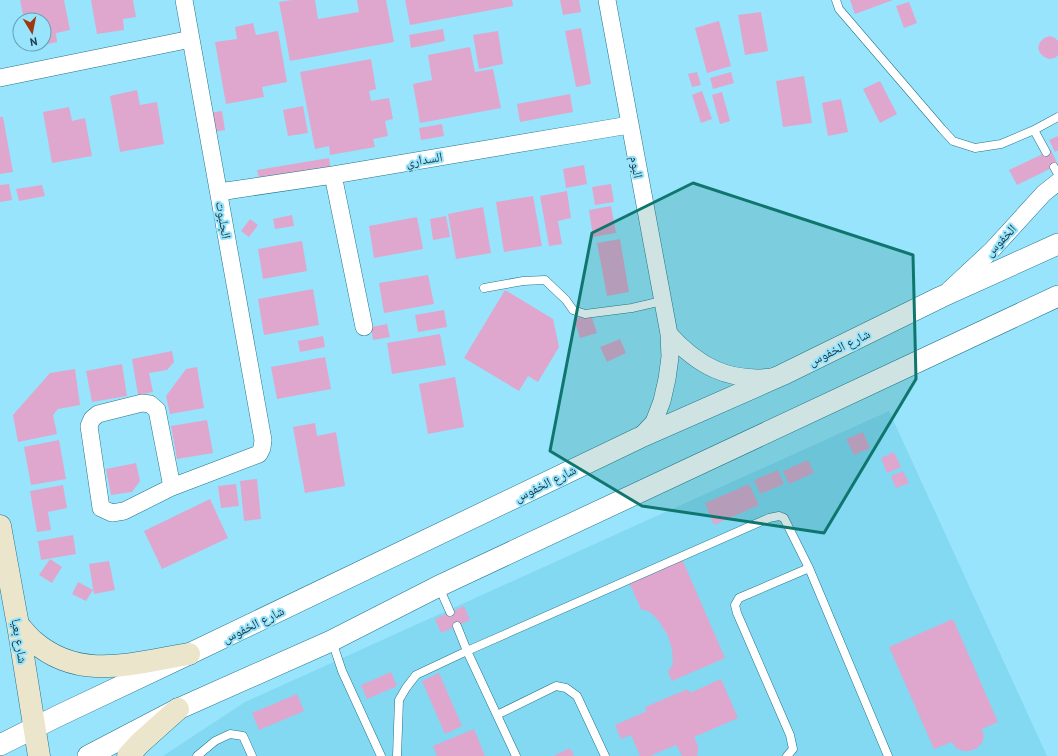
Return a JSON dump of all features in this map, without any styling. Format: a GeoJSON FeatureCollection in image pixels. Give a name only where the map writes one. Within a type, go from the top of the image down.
{"type":"FeatureCollection","features":[{"type":"Feature","properties":{"kind":"main road","name":"شارع بعيا"},"geometry":{"type":"LineString","coordinates":[[0,526],[39,756]]}},
{"type":"Feature","properties":{"kind":"main road"},"geometry":{"type":"LineString","coordinates":[[18,625],[32,640],[48,653],[67,662],[88,666],[108,667],[189,654]]}},
{"type":"Feature","properties":{"kind":"main road"},"geometry":{"type":"LineString","coordinates":[[128,756],[140,742],[178,709]]}},
{"type":"Feature","properties":{"kind":"street","name":"الجلبوت"},"geometry":{"type":"LineString","coordinates":[[172,487],[259,454],[262,448],[263,440],[184,0]]}},
{"type":"Feature","properties":{"kind":"street","name":"البوم"},"geometry":{"type":"LineString","coordinates":[[607,0],[668,334],[670,357],[662,401],[654,422],[638,438]]}},
{"type":"Feature","properties":{"kind":"street"},"geometry":{"type":"LineString","coordinates":[[0,78],[191,39]]}},
{"type":"Feature","properties":{"kind":"street","name":"السداري"},"geometry":{"type":"LineString","coordinates":[[219,192],[333,175],[630,125]]}},
{"type":"Feature","properties":{"kind":"street","name":"الخفوس"},"geometry":{"type":"LineString","coordinates":[[941,297],[992,250],[1044,193],[1057,174]]}},
{"type":"Feature","properties":{"kind":"street"},"geometry":{"type":"LineString","coordinates":[[333,175],[364,327]]}},
{"type":"Feature","properties":{"kind":"street","name":"شارع الخفوس"},"geometry":{"type":"LineString","coordinates":[[0,745],[638,438],[782,375],[941,297],[1058,244]]}},
{"type":"Feature","properties":{"kind":"street"},"geometry":{"type":"LineString","coordinates":[[88,756],[178,709],[332,640],[439,586],[1058,296]]}},
{"type":"Feature","properties":{"kind":"street"},"geometry":{"type":"LineString","coordinates":[[668,334],[683,350],[694,358],[719,371],[740,377],[761,378],[782,375]]}},
{"type":"Feature","properties":{"kind":"street"},"geometry":{"type":"LineString","coordinates":[[142,403],[150,404],[157,410],[172,487],[124,511],[112,513],[101,508],[89,426],[92,419],[98,414],[142,403]]}},
{"type":"Feature","properties":{"kind":"lane"},"geometry":{"type":"LineString","coordinates":[[836,0],[839,9],[953,141],[975,148],[1001,144],[1058,118]]}},
{"type":"Feature","properties":{"kind":"lane"},"geometry":{"type":"LineString","coordinates":[[1034,130],[1046,152]]}},
{"type":"Feature","properties":{"kind":"lane"},"geometry":{"type":"LineString","coordinates":[[484,288],[523,281],[545,280],[566,300],[573,310],[585,314],[632,308],[662,301]]}},
{"type":"Feature","properties":{"kind":"lane"},"geometry":{"type":"LineString","coordinates":[[397,756],[399,700],[416,675],[467,651],[769,518],[779,516],[784,518],[809,568],[888,756]]}},
{"type":"Feature","properties":{"kind":"lane"},"geometry":{"type":"LineString","coordinates":[[787,756],[793,749],[790,735],[734,605],[739,598],[809,568]]}},
{"type":"Feature","properties":{"kind":"lane"},"geometry":{"type":"LineString","coordinates":[[439,586],[450,612]]}},
{"type":"Feature","properties":{"kind":"lane"},"geometry":{"type":"LineString","coordinates":[[457,626],[467,651],[516,756]]}},
{"type":"Feature","properties":{"kind":"lane"},"geometry":{"type":"LineString","coordinates":[[332,640],[342,671],[381,756]]}},
{"type":"Feature","properties":{"kind":"lane"},"geometry":{"type":"LineString","coordinates":[[498,715],[556,686],[566,688],[577,696],[606,756]]}},
{"type":"Feature","properties":{"kind":"lane"},"geometry":{"type":"LineString","coordinates":[[197,756],[215,741],[230,734],[243,736],[252,756]]}},
{"type":"Feature","properties":{"kind":"highlighted area"},"geometry":{"type":"Polygon","coordinates":[[[693,183],[913,255],[916,379],[824,533],[642,506],[550,451],[592,233],[693,183]]]}},
{"type":"Feature","properties":{"kind":"shaded area"},"geometry":{"type":"Polygon","coordinates":[[[889,411],[1047,756],[163,756],[245,702],[889,411]]]}},
{"type":"Feature","properties":{"kind":"building"},"geometry":{"type":"Polygon","coordinates":[[[20,0],[64,0],[70,30],[56,33],[57,42],[52,43],[52,12],[22,12],[20,0]]]}},
{"type":"Feature","properties":{"kind":"building"},"geometry":{"type":"Polygon","coordinates":[[[91,0],[133,0],[136,17],[123,19],[124,30],[97,34],[91,0]]]}},
{"type":"Feature","properties":{"kind":"building"},"geometry":{"type":"Polygon","coordinates":[[[292,0],[315,0],[318,19],[359,12],[357,0],[386,0],[394,42],[290,61],[279,2],[292,0]]]}},
{"type":"Feature","properties":{"kind":"building"},"geometry":{"type":"Polygon","coordinates":[[[405,0],[512,0],[513,6],[410,25],[405,0]]]}},
{"type":"Feature","properties":{"kind":"building"},"geometry":{"type":"Polygon","coordinates":[[[560,0],[579,0],[581,12],[563,15],[560,0]]]}},
{"type":"Feature","properties":{"kind":"building"},"geometry":{"type":"Polygon","coordinates":[[[850,0],[893,0],[855,14],[850,0]]]}},
{"type":"Feature","properties":{"kind":"building"},"geometry":{"type":"Polygon","coordinates":[[[909,2],[917,23],[904,28],[896,6],[909,2]]]}},
{"type":"Feature","properties":{"kind":"building"},"geometry":{"type":"Polygon","coordinates":[[[761,12],[768,51],[745,55],[738,15],[761,12]]]}},
{"type":"Feature","properties":{"kind":"building"},"geometry":{"type":"Polygon","coordinates":[[[719,21],[731,66],[707,73],[695,28],[719,21]]]}},
{"type":"Feature","properties":{"kind":"building"},"geometry":{"type":"Polygon","coordinates":[[[253,23],[256,35],[278,31],[287,82],[262,87],[264,97],[226,104],[215,42],[237,39],[235,27],[253,23]]]}},
{"type":"Feature","properties":{"kind":"building"},"geometry":{"type":"Polygon","coordinates":[[[581,28],[591,84],[576,87],[565,31],[581,28]]]}},
{"type":"Feature","properties":{"kind":"building"},"geometry":{"type":"Polygon","coordinates":[[[443,29],[445,41],[411,48],[409,35],[443,29]]]}},
{"type":"Feature","properties":{"kind":"building"},"geometry":{"type":"Polygon","coordinates":[[[498,31],[503,64],[479,69],[473,35],[498,31]]]}},
{"type":"Feature","properties":{"kind":"building"},"geometry":{"type":"Polygon","coordinates":[[[1050,36],[1058,41],[1058,55],[1055,58],[1049,59],[1040,53],[1038,48],[1040,42],[1044,38],[1050,36]]]}},
{"type":"Feature","properties":{"kind":"building"},"geometry":{"type":"Polygon","coordinates":[[[470,47],[475,72],[493,69],[501,108],[420,123],[413,84],[432,80],[428,55],[470,47]]]}},
{"type":"Feature","properties":{"kind":"building"},"geometry":{"type":"Polygon","coordinates":[[[371,59],[376,89],[369,91],[371,101],[389,98],[393,119],[385,121],[388,136],[373,139],[375,147],[330,155],[329,146],[315,149],[300,72],[371,59]]]}},
{"type":"Feature","properties":{"kind":"building"},"geometry":{"type":"Polygon","coordinates":[[[697,72],[701,85],[692,87],[688,74],[697,72]]]}},
{"type":"Feature","properties":{"kind":"building"},"geometry":{"type":"Polygon","coordinates":[[[731,72],[734,83],[713,89],[710,78],[731,72]]]}},
{"type":"Feature","properties":{"kind":"building"},"geometry":{"type":"Polygon","coordinates":[[[804,76],[812,123],[783,127],[776,81],[804,76]]]}},
{"type":"Feature","properties":{"kind":"building"},"geometry":{"type":"Polygon","coordinates":[[[880,81],[897,114],[880,123],[863,89],[880,81]]]}},
{"type":"Feature","properties":{"kind":"building"},"geometry":{"type":"Polygon","coordinates":[[[137,90],[140,105],[157,102],[164,144],[120,152],[110,96],[137,90]]]}},
{"type":"Feature","properties":{"kind":"building"},"geometry":{"type":"Polygon","coordinates":[[[702,91],[712,119],[701,123],[692,95],[702,91]]]}},
{"type":"Feature","properties":{"kind":"building"},"geometry":{"type":"Polygon","coordinates":[[[722,92],[730,121],[720,124],[712,95],[722,92]]]}},
{"type":"Feature","properties":{"kind":"building"},"geometry":{"type":"Polygon","coordinates":[[[570,94],[573,112],[520,122],[517,104],[570,94]]]}},
{"type":"Feature","properties":{"kind":"building"},"geometry":{"type":"Polygon","coordinates":[[[841,99],[848,132],[828,136],[822,103],[841,99]]]}},
{"type":"Feature","properties":{"kind":"building"},"geometry":{"type":"Polygon","coordinates":[[[303,106],[308,133],[288,136],[283,110],[303,106]]]}},
{"type":"Feature","properties":{"kind":"building"},"geometry":{"type":"Polygon","coordinates":[[[69,107],[72,121],[85,118],[92,156],[52,163],[43,112],[69,107]]]}},
{"type":"Feature","properties":{"kind":"building"},"geometry":{"type":"Polygon","coordinates":[[[222,111],[225,130],[213,132],[210,113],[222,111]]]}},
{"type":"Feature","properties":{"kind":"building"},"geometry":{"type":"Polygon","coordinates":[[[0,117],[3,117],[13,172],[0,174],[0,117]]]}},
{"type":"Feature","properties":{"kind":"building"},"geometry":{"type":"Polygon","coordinates":[[[442,124],[444,136],[421,140],[419,128],[442,124]]]}},
{"type":"Feature","properties":{"kind":"building"},"geometry":{"type":"Polygon","coordinates":[[[1058,136],[1058,150],[1055,152],[1049,140],[1058,136]]]}},
{"type":"Feature","properties":{"kind":"building"},"geometry":{"type":"Polygon","coordinates":[[[1051,150],[1058,165],[1017,185],[1009,170],[1051,150]]]}},
{"type":"Feature","properties":{"kind":"building"},"geometry":{"type":"Polygon","coordinates":[[[329,158],[331,170],[260,182],[257,170],[329,158]]]}},
{"type":"Feature","properties":{"kind":"building"},"geometry":{"type":"Polygon","coordinates":[[[584,165],[587,184],[566,188],[563,169],[584,165]]]}},
{"type":"Feature","properties":{"kind":"building"},"geometry":{"type":"Polygon","coordinates":[[[9,184],[12,200],[0,202],[0,185],[9,184]]]}},
{"type":"Feature","properties":{"kind":"building"},"geometry":{"type":"Polygon","coordinates":[[[611,184],[614,202],[595,205],[592,187],[611,184]]]}},
{"type":"Feature","properties":{"kind":"building"},"geometry":{"type":"Polygon","coordinates":[[[42,185],[45,196],[19,201],[16,189],[42,185]]]}},
{"type":"Feature","properties":{"kind":"building"},"geometry":{"type":"Polygon","coordinates":[[[567,191],[571,218],[558,221],[562,244],[549,246],[540,196],[567,191]]]}},
{"type":"Feature","properties":{"kind":"building"},"geometry":{"type":"Polygon","coordinates":[[[533,196],[542,246],[504,252],[496,202],[533,196]]]}},
{"type":"Feature","properties":{"kind":"building"},"geometry":{"type":"Polygon","coordinates":[[[611,206],[616,233],[593,237],[589,210],[611,206]]]}},
{"type":"Feature","properties":{"kind":"building"},"geometry":{"type":"Polygon","coordinates":[[[483,207],[491,253],[456,259],[448,214],[483,207]]]}},
{"type":"Feature","properties":{"kind":"building"},"geometry":{"type":"Polygon","coordinates":[[[292,215],[294,226],[275,229],[273,219],[292,215]]]}},
{"type":"Feature","properties":{"kind":"building"},"geometry":{"type":"Polygon","coordinates":[[[446,216],[450,237],[433,240],[430,219],[446,216]]]}},
{"type":"Feature","properties":{"kind":"building"},"geometry":{"type":"Polygon","coordinates":[[[417,217],[423,249],[374,258],[369,226],[417,217]]]}},
{"type":"Feature","properties":{"kind":"building"},"geometry":{"type":"Polygon","coordinates":[[[250,219],[258,225],[249,237],[241,231],[250,219]]]}},
{"type":"Feature","properties":{"kind":"building"},"geometry":{"type":"Polygon","coordinates":[[[620,239],[629,292],[607,296],[597,243],[620,239]]]}},
{"type":"Feature","properties":{"kind":"building"},"geometry":{"type":"Polygon","coordinates":[[[302,241],[307,271],[263,279],[258,249],[302,241]]]}},
{"type":"Feature","properties":{"kind":"building"},"geometry":{"type":"Polygon","coordinates":[[[428,275],[434,304],[384,313],[379,283],[428,275]]]}},
{"type":"Feature","properties":{"kind":"building"},"geometry":{"type":"Polygon","coordinates":[[[313,289],[319,325],[264,335],[258,299],[313,289]]]}},
{"type":"Feature","properties":{"kind":"building"},"geometry":{"type":"Polygon","coordinates":[[[505,290],[553,319],[559,347],[538,382],[528,376],[519,391],[464,358],[505,290]]]}},
{"type":"Feature","properties":{"kind":"building"},"geometry":{"type":"Polygon","coordinates":[[[444,310],[447,327],[418,332],[415,315],[444,310]]]}},
{"type":"Feature","properties":{"kind":"building"},"geometry":{"type":"Polygon","coordinates":[[[591,314],[597,333],[580,338],[574,319],[591,314]]]}},
{"type":"Feature","properties":{"kind":"building"},"geometry":{"type":"Polygon","coordinates":[[[387,324],[390,337],[373,340],[371,327],[387,324]]]}},
{"type":"Feature","properties":{"kind":"building"},"geometry":{"type":"Polygon","coordinates":[[[440,334],[446,365],[392,374],[387,343],[440,334]]]}},
{"type":"Feature","properties":{"kind":"building"},"geometry":{"type":"Polygon","coordinates":[[[323,336],[325,347],[300,352],[298,341],[323,336]]]}},
{"type":"Feature","properties":{"kind":"building"},"geometry":{"type":"Polygon","coordinates":[[[620,339],[626,353],[607,362],[600,347],[620,339]]]}},
{"type":"Feature","properties":{"kind":"building"},"geometry":{"type":"Polygon","coordinates":[[[172,351],[174,362],[167,370],[149,373],[153,392],[138,395],[132,359],[172,351]]]}},
{"type":"Feature","properties":{"kind":"building"},"geometry":{"type":"Polygon","coordinates":[[[325,357],[331,389],[277,399],[271,367],[325,357]]]}},
{"type":"Feature","properties":{"kind":"building"},"geometry":{"type":"Polygon","coordinates":[[[122,364],[127,396],[92,402],[86,371],[122,364]]]}},
{"type":"Feature","properties":{"kind":"building"},"geometry":{"type":"Polygon","coordinates":[[[197,367],[204,408],[170,414],[166,396],[186,369],[197,367]]]}},
{"type":"Feature","properties":{"kind":"building"},"geometry":{"type":"Polygon","coordinates":[[[75,369],[80,405],[58,409],[53,415],[57,434],[18,442],[13,415],[50,373],[75,369]]]}},
{"type":"Feature","properties":{"kind":"building"},"geometry":{"type":"Polygon","coordinates":[[[455,377],[464,427],[428,434],[419,384],[455,377]]]}},
{"type":"Feature","properties":{"kind":"building"},"geometry":{"type":"Polygon","coordinates":[[[207,420],[213,453],[177,459],[171,426],[207,420]]]}},
{"type":"Feature","properties":{"kind":"building"},"geometry":{"type":"Polygon","coordinates":[[[315,423],[317,436],[336,432],[345,486],[305,493],[293,427],[315,423]]]}},
{"type":"Feature","properties":{"kind":"building"},"geometry":{"type":"Polygon","coordinates":[[[863,432],[870,448],[854,455],[846,439],[863,432]]]}},
{"type":"Feature","properties":{"kind":"building"},"geometry":{"type":"Polygon","coordinates":[[[59,440],[66,479],[31,485],[24,447],[59,440]]]}},
{"type":"Feature","properties":{"kind":"building"},"geometry":{"type":"Polygon","coordinates":[[[894,452],[901,467],[887,473],[881,458],[894,452]]]}},
{"type":"Feature","properties":{"kind":"building"},"geometry":{"type":"Polygon","coordinates":[[[808,460],[814,473],[789,484],[783,471],[808,460]]]}},
{"type":"Feature","properties":{"kind":"building"},"geometry":{"type":"Polygon","coordinates":[[[136,463],[140,481],[132,492],[111,495],[106,469],[136,463]]]}},
{"type":"Feature","properties":{"kind":"building"},"geometry":{"type":"Polygon","coordinates":[[[778,470],[784,484],[760,494],[754,480],[778,470]]]}},
{"type":"Feature","properties":{"kind":"building"},"geometry":{"type":"Polygon","coordinates":[[[903,471],[909,483],[896,488],[891,476],[903,471]]]}},
{"type":"Feature","properties":{"kind":"building"},"geometry":{"type":"Polygon","coordinates":[[[257,479],[261,519],[244,521],[240,481],[257,479]]]}},
{"type":"Feature","properties":{"kind":"building"},"geometry":{"type":"Polygon","coordinates":[[[236,484],[239,506],[221,508],[218,486],[236,484]]]}},
{"type":"Feature","properties":{"kind":"building"},"geometry":{"type":"Polygon","coordinates":[[[749,484],[759,505],[714,525],[705,503],[749,484]]]}},
{"type":"Feature","properties":{"kind":"building"},"geometry":{"type":"Polygon","coordinates":[[[63,485],[67,508],[48,512],[51,530],[37,532],[30,491],[63,485]]]}},
{"type":"Feature","properties":{"kind":"building"},"geometry":{"type":"Polygon","coordinates":[[[210,499],[228,538],[162,569],[144,531],[210,499]]]}},
{"type":"Feature","properties":{"kind":"building"},"geometry":{"type":"Polygon","coordinates":[[[73,535],[76,554],[41,560],[38,541],[73,535]]]}},
{"type":"Feature","properties":{"kind":"building"},"geometry":{"type":"Polygon","coordinates":[[[50,559],[62,567],[52,583],[39,575],[50,559]]]}},
{"type":"Feature","properties":{"kind":"building"},"geometry":{"type":"Polygon","coordinates":[[[682,559],[725,658],[672,681],[668,672],[673,664],[672,649],[667,634],[658,620],[650,612],[641,609],[629,582],[682,559]]]}},
{"type":"Feature","properties":{"kind":"building"},"geometry":{"type":"Polygon","coordinates":[[[109,561],[115,590],[94,594],[89,564],[109,561]]]}},
{"type":"Feature","properties":{"kind":"building"},"geometry":{"type":"Polygon","coordinates":[[[78,582],[93,590],[86,601],[72,594],[78,582]]]}},
{"type":"Feature","properties":{"kind":"building"},"geometry":{"type":"Polygon","coordinates":[[[464,606],[470,620],[441,633],[435,619],[464,606]]]}},
{"type":"Feature","properties":{"kind":"building"},"geometry":{"type":"Polygon","coordinates":[[[953,619],[998,722],[982,729],[984,736],[982,743],[977,748],[970,751],[963,751],[956,748],[952,742],[934,749],[889,647],[953,619]]]}},
{"type":"Feature","properties":{"kind":"building"},"geometry":{"type":"Polygon","coordinates":[[[391,672],[397,686],[367,699],[361,685],[391,672]]]}},
{"type":"Feature","properties":{"kind":"building"},"geometry":{"type":"Polygon","coordinates":[[[439,673],[462,726],[445,734],[422,681],[439,673]]]}},
{"type":"Feature","properties":{"kind":"building"},"geometry":{"type":"Polygon","coordinates":[[[721,679],[738,718],[694,737],[698,746],[697,756],[682,756],[676,745],[650,756],[640,756],[631,735],[621,739],[615,725],[647,711],[645,707],[688,689],[690,693],[721,679]]]}},
{"type":"Feature","properties":{"kind":"building"},"geometry":{"type":"Polygon","coordinates":[[[297,694],[304,711],[259,730],[252,713],[297,694]]]}},
{"type":"Feature","properties":{"kind":"building"},"geometry":{"type":"Polygon","coordinates":[[[474,729],[485,756],[437,756],[433,746],[474,729]]]}},
{"type":"Feature","properties":{"kind":"building"},"geometry":{"type":"Polygon","coordinates":[[[570,748],[574,756],[553,756],[570,748]]]}}]}
